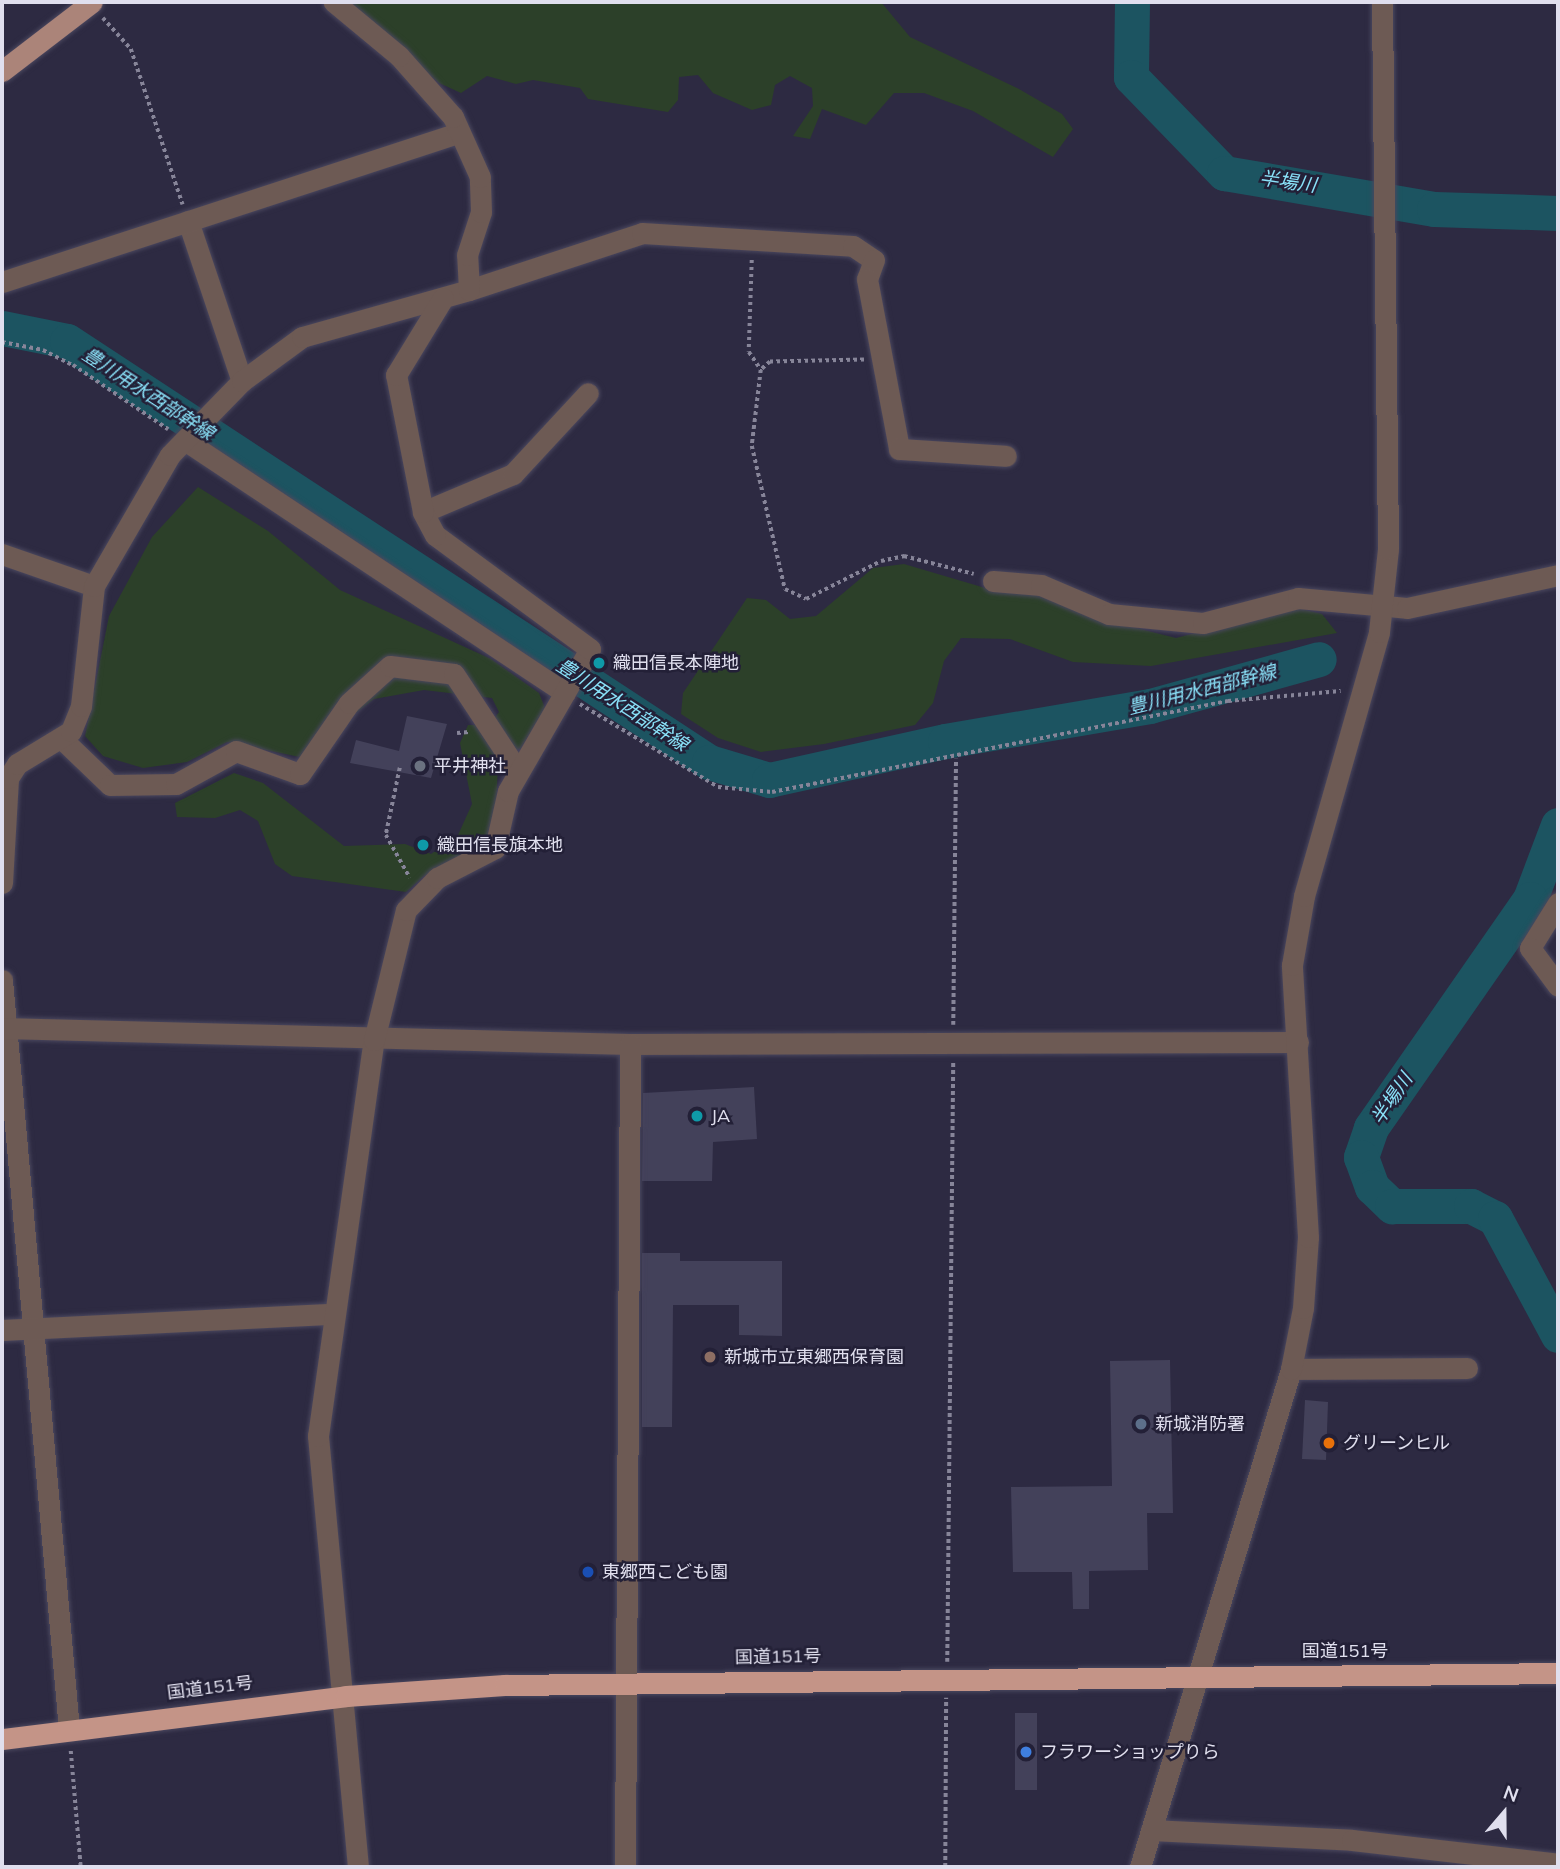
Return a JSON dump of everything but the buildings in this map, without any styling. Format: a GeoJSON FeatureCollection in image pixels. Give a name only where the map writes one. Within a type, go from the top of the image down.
{"type":"FeatureCollection","features":[{"type":"Feature","properties":{"kind":"highway","name":"国道151号"},"geometry":{"type":"LineString","coordinates":[[2,1738],[346,1696],[625,1682],[1558,1673]]}},
{"type":"Feature","properties":{"kind":"main road"},"geometry":{"type":"LineString","coordinates":[[2,71],[91,3]]}},
{"type":"Feature","properties":{"kind":"street"},"geometry":{"type":"LineString","coordinates":[[334,2],[447,104],[480,177],[481,212],[467,255],[469,290]]}},
{"type":"Feature","properties":{"kind":"street"},"geometry":{"type":"LineString","coordinates":[[1140,1867],[1291,1369],[1308,1237],[1293,965],[1304,896],[1364,693],[1382,610],[1388,550],[1382,211],[1382,2]]}},
{"type":"Feature","properties":{"kind":"street"},"geometry":{"type":"LineString","coordinates":[[2,282],[458,133]]}},
{"type":"Feature","properties":{"kind":"street"},"geometry":{"type":"LineString","coordinates":[[188,221],[242,381]]}},
{"type":"Feature","properties":{"kind":"street"},"geometry":{"type":"LineString","coordinates":[[2,883],[8,778],[32,753],[63,740],[81,706],[94,586],[149,485],[210,410],[242,381],[302,337],[443,298],[642,233],[831,242],[874,260],[867,279],[899,449],[1006,456]]}},
{"type":"Feature","properties":{"kind":"street"},"geometry":{"type":"LineString","coordinates":[[358,1867],[346,1696],[318,1436],[333,1314],[374,1041],[395,942],[418,892],[495,848],[518,771],[585,662],[590,649],[435,535],[423,512],[396,375],[443,298]]}},
{"type":"Feature","properties":{"kind":"street"},"geometry":{"type":"LineString","coordinates":[[423,512],[513,474],[587,393]]}},
{"type":"Feature","properties":{"kind":"street"},"geometry":{"type":"LineString","coordinates":[[188,437],[568,690]]}},
{"type":"Feature","properties":{"kind":"street"},"geometry":{"type":"LineString","coordinates":[[2,555],[94,586]]}},
{"type":"Feature","properties":{"kind":"street"},"geometry":{"type":"LineString","coordinates":[[993,581],[1041,585],[1109,614],[1153,622],[1203,623],[1298,598],[1382,610],[1558,575]]}},
{"type":"Feature","properties":{"kind":"street"},"geometry":{"type":"LineString","coordinates":[[63,740],[110,785],[176,784],[236,751],[300,774],[349,703],[390,666],[454,674],[518,771]]}},
{"type":"Feature","properties":{"kind":"street"},"geometry":{"type":"LineString","coordinates":[[1558,903],[1530,948],[1558,986]]}},
{"type":"Feature","properties":{"kind":"street"},"geometry":{"type":"LineString","coordinates":[[2,980],[4,1028],[69,1729]]}},
{"type":"Feature","properties":{"kind":"street"},"geometry":{"type":"LineString","coordinates":[[4,1028],[374,1041],[630,1044],[1298,1042]]}},
{"type":"Feature","properties":{"kind":"street"},"geometry":{"type":"LineString","coordinates":[[625,1867],[630,1044]]}},
{"type":"Feature","properties":{"kind":"street"},"geometry":{"type":"LineString","coordinates":[[2,1330],[333,1314]]}},
{"type":"Feature","properties":{"kind":"street"},"geometry":{"type":"LineString","coordinates":[[1291,1369],[1467,1368]]}},
{"type":"Feature","properties":{"kind":"street"},"geometry":{"type":"LineString","coordinates":[[1151,1830],[1352,1840],[1558,1864]]}},
{"type":"Feature","properties":{"kind":"path"},"geometry":{"type":"LineString","coordinates":[[91,3],[131,49],[188,221]]}},
{"type":"Feature","properties":{"kind":"path"},"geometry":{"type":"LineString","coordinates":[[753,237],[749,352],[761,370],[752,446],[755,481],[785,589],[793,598],[806,599],[904,556],[993,581]]}},
{"type":"Feature","properties":{"kind":"path"},"geometry":{"type":"LineString","coordinates":[[2,342],[43,350],[73,365],[188,437]]}},
{"type":"Feature","properties":{"kind":"path"},"geometry":{"type":"LineString","coordinates":[[761,370],[770,362],[884,361]]}},
{"type":"Feature","properties":{"kind":"path"},"geometry":{"type":"LineString","coordinates":[[568,690],[718,787],[772,792],[956,759],[1228,701],[1364,693]]}},
{"type":"Feature","properties":{"kind":"path"},"geometry":{"type":"LineString","coordinates":[[945,1867],[956,759]]}},
{"type":"Feature","properties":{"kind":"path"},"geometry":{"type":"LineString","coordinates":[[400,768],[386,835],[418,892]]}},
{"type":"Feature","properties":{"kind":"path"},"geometry":{"type":"LineString","coordinates":[[69,1729],[81,1867]]}},
{"type":"Feature","properties":{"kind":"green space"},"geometry":{"type":"Polygon","coordinates":[[[345,2],[881,2],[910,37],[1019,89],[1062,114],[1073,129],[1053,157],[973,111],[924,93],[894,93],[866,125],[822,109],[810,139],[793,136],[813,106],[812,88],[790,76],[775,85],[771,105],[752,110],[713,93],[698,75],[679,77],[678,100],[668,112],[588,99],[580,88],[533,80],[516,84],[487,76],[461,93],[439,83],[345,2]]]}},
{"type":"Feature","properties":{"kind":"green space"},"geometry":{"type":"Polygon","coordinates":[[[198,487],[268,531],[340,590],[491,659],[539,693],[545,708],[521,748],[498,760],[496,816],[485,843],[465,858],[424,876],[406,892],[292,876],[275,864],[258,821],[240,810],[215,818],[177,817],[175,803],[234,773],[263,783],[344,846],[405,844],[431,854],[458,835],[472,804],[460,743],[468,725],[489,725],[499,712],[492,698],[424,690],[374,699],[334,730],[314,760],[227,742],[187,762],[143,768],[103,756],[85,736],[109,616],[152,537],[198,487]]]}},
{"type":"Feature","properties":{"kind":"green space"},"geometry":{"type":"Polygon","coordinates":[[[904,564],[992,590],[1015,584],[1112,622],[1176,638],[1293,607],[1322,614],[1337,633],[1151,666],[1073,662],[1010,639],[961,638],[944,661],[933,703],[915,725],[824,744],[761,752],[718,738],[681,714],[683,693],[747,598],[766,600],[790,619],[816,616],[873,568],[904,564]]]}},
{"type":"Feature","properties":{"kind":"waterway","name":"半場川"},"geometry":{"type":"LineString","coordinates":[[1132,2],[1131,77],[1224,173],[1434,209],[1558,213]]}},
{"type":"Feature","properties":{"kind":"waterway","name":"豊川用水西部幹線"},"geometry":{"type":"LineString","coordinates":[[2,328],[67,341],[709,762],[769,780],[945,741],[1150,706],[1319,659]]}},
{"type":"Feature","properties":{"kind":"waterway","name":"半場川"},"geometry":{"type":"LineString","coordinates":[[1558,825],[1530,899],[1371,1128],[1361,1157],[1372,1187],[1392,1206],[1471,1206],[1495,1218],[1558,1335]]}},
{"type":"Feature","properties":{"kind":"place","name":"織田信長本陣地"},"geometry":{"type":"Point","coordinates":[599,663]}},
{"type":"Feature","properties":{"kind":"place","name":"平井神社"},"geometry":{"type":"Point","coordinates":[420,766]}},
{"type":"Feature","properties":{"kind":"place","name":"織田信長旗本地"},"geometry":{"type":"Point","coordinates":[423,845]}},
{"type":"Feature","properties":{"kind":"place","name":"JA"},"geometry":{"type":"Point","coordinates":[697,1116]}},
{"type":"Feature","properties":{"kind":"place","name":"新城市立東郷西保育園"},"geometry":{"type":"Point","coordinates":[710,1357]}},
{"type":"Feature","properties":{"kind":"place","name":"新城消防署"},"geometry":{"type":"Point","coordinates":[1141,1424]}},
{"type":"Feature","properties":{"kind":"place","name":"グリーンヒル"},"geometry":{"type":"Point","coordinates":[1329,1443]}},
{"type":"Feature","properties":{"kind":"place","name":"東郷西こども園"},"geometry":{"type":"Point","coordinates":[588,1572]}},
{"type":"Feature","properties":{"kind":"place","name":"フラワーショップりら"},"geometry":{"type":"Point","coordinates":[1026,1752]}}]}
